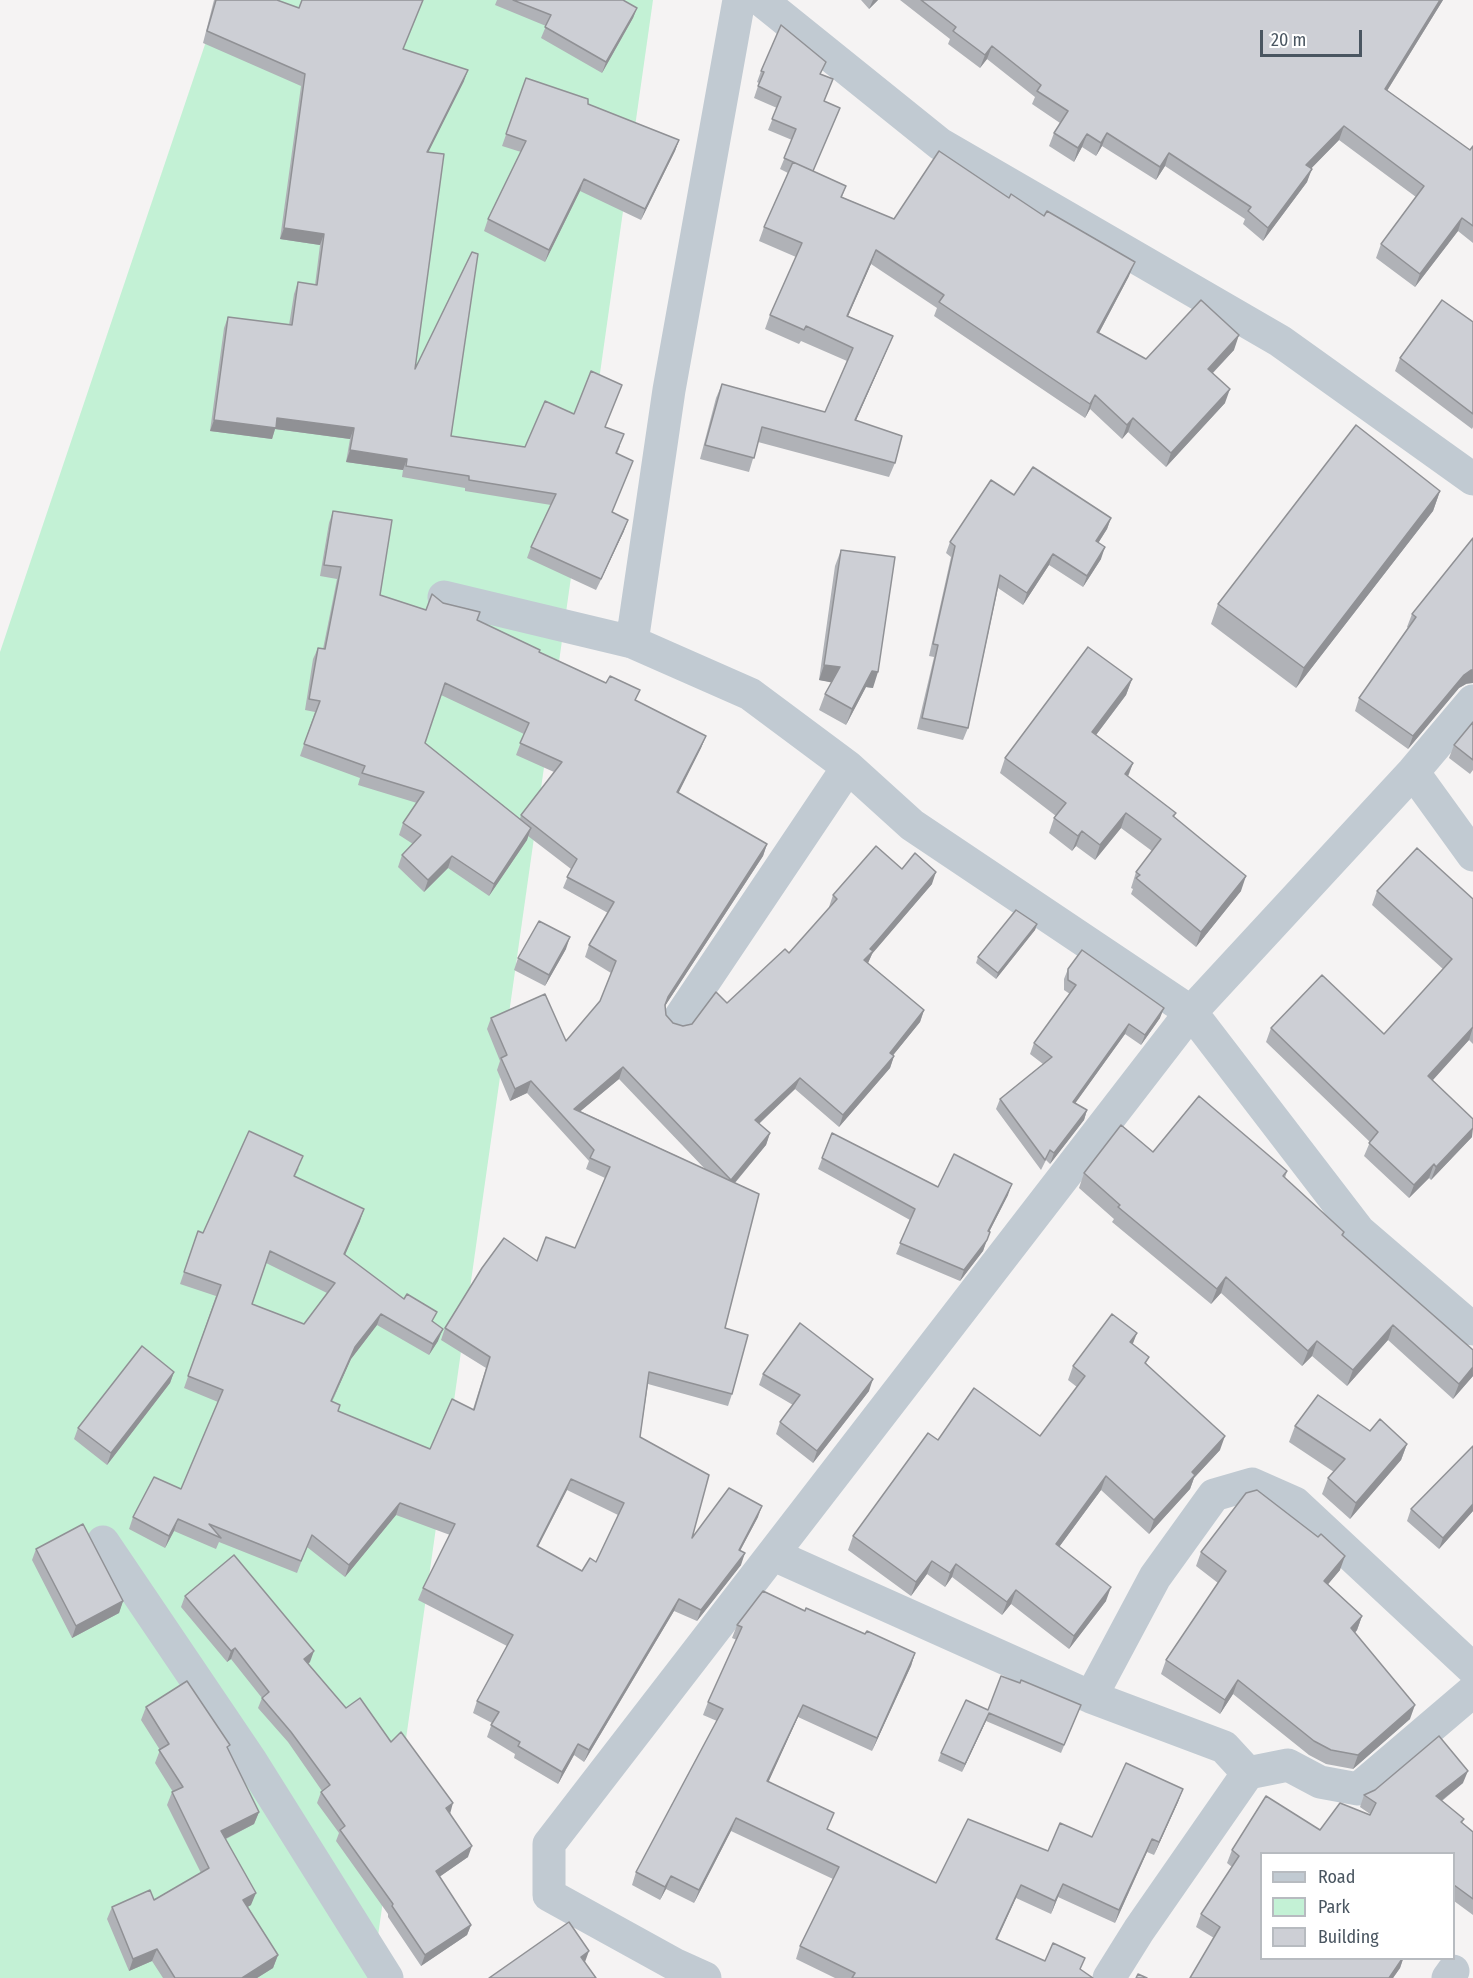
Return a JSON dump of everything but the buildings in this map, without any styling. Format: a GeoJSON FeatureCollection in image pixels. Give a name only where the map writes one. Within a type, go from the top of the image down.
{"type":"FeatureCollection","features":[{"type":"Feature","properties":{"kind":"street"},"geometry":{"type":"LineString","coordinates":[[632,642],[669,390],[739,0]]}},
{"type":"Feature","properties":{"kind":"street"},"geometry":{"type":"LineString","coordinates":[[761,0],[940,144],[1280,341],[1473,479]]}},
{"type":"Feature","properties":{"kind":"street"},"geometry":{"type":"LineString","coordinates":[[444,597],[632,642],[750,694],[848,767],[912,825],[1191,1012],[1359,1231],[1473,1329]]}},
{"type":"Feature","properties":{"kind":"street"},"geometry":{"type":"LineString","coordinates":[[705,1978],[674,1964],[549,1895],[549,1844],[1191,1012],[1413,772],[1473,701]]}},
{"type":"Feature","properties":{"kind":"street"},"geometry":{"type":"LineString","coordinates":[[679,1020],[848,767]]}},
{"type":"Feature","properties":{"kind":"street"},"geometry":{"type":"LineString","coordinates":[[1413,772],[1473,855]]}},
{"type":"Feature","properties":{"kind":"street"},"geometry":{"type":"LineString","coordinates":[[1091,1697],[1155,1577],[1214,1495],[1252,1484],[1295,1503],[1473,1669]]}},
{"type":"Feature","properties":{"kind":"street"},"geometry":{"type":"LineString","coordinates":[[104,1542],[251,1761],[387,1978]]}},
{"type":"Feature","properties":{"kind":"street"},"geometry":{"type":"LineString","coordinates":[[774,1555],[1091,1697],[1224,1747],[1248,1773]]}},
{"type":"Feature","properties":{"kind":"street"},"geometry":{"type":"LineString","coordinates":[[1109,1978],[1139,1929],[1248,1773],[1288,1766],[1320,1782],[1358,1789],[1473,1690]]}},
{"type":"Feature","properties":{"kind":"green space"},"geometry":{"type":"Polygon","coordinates":[[[220,0],[653,0],[372,1978],[0,1978],[0,652],[220,0]]]}}]}
